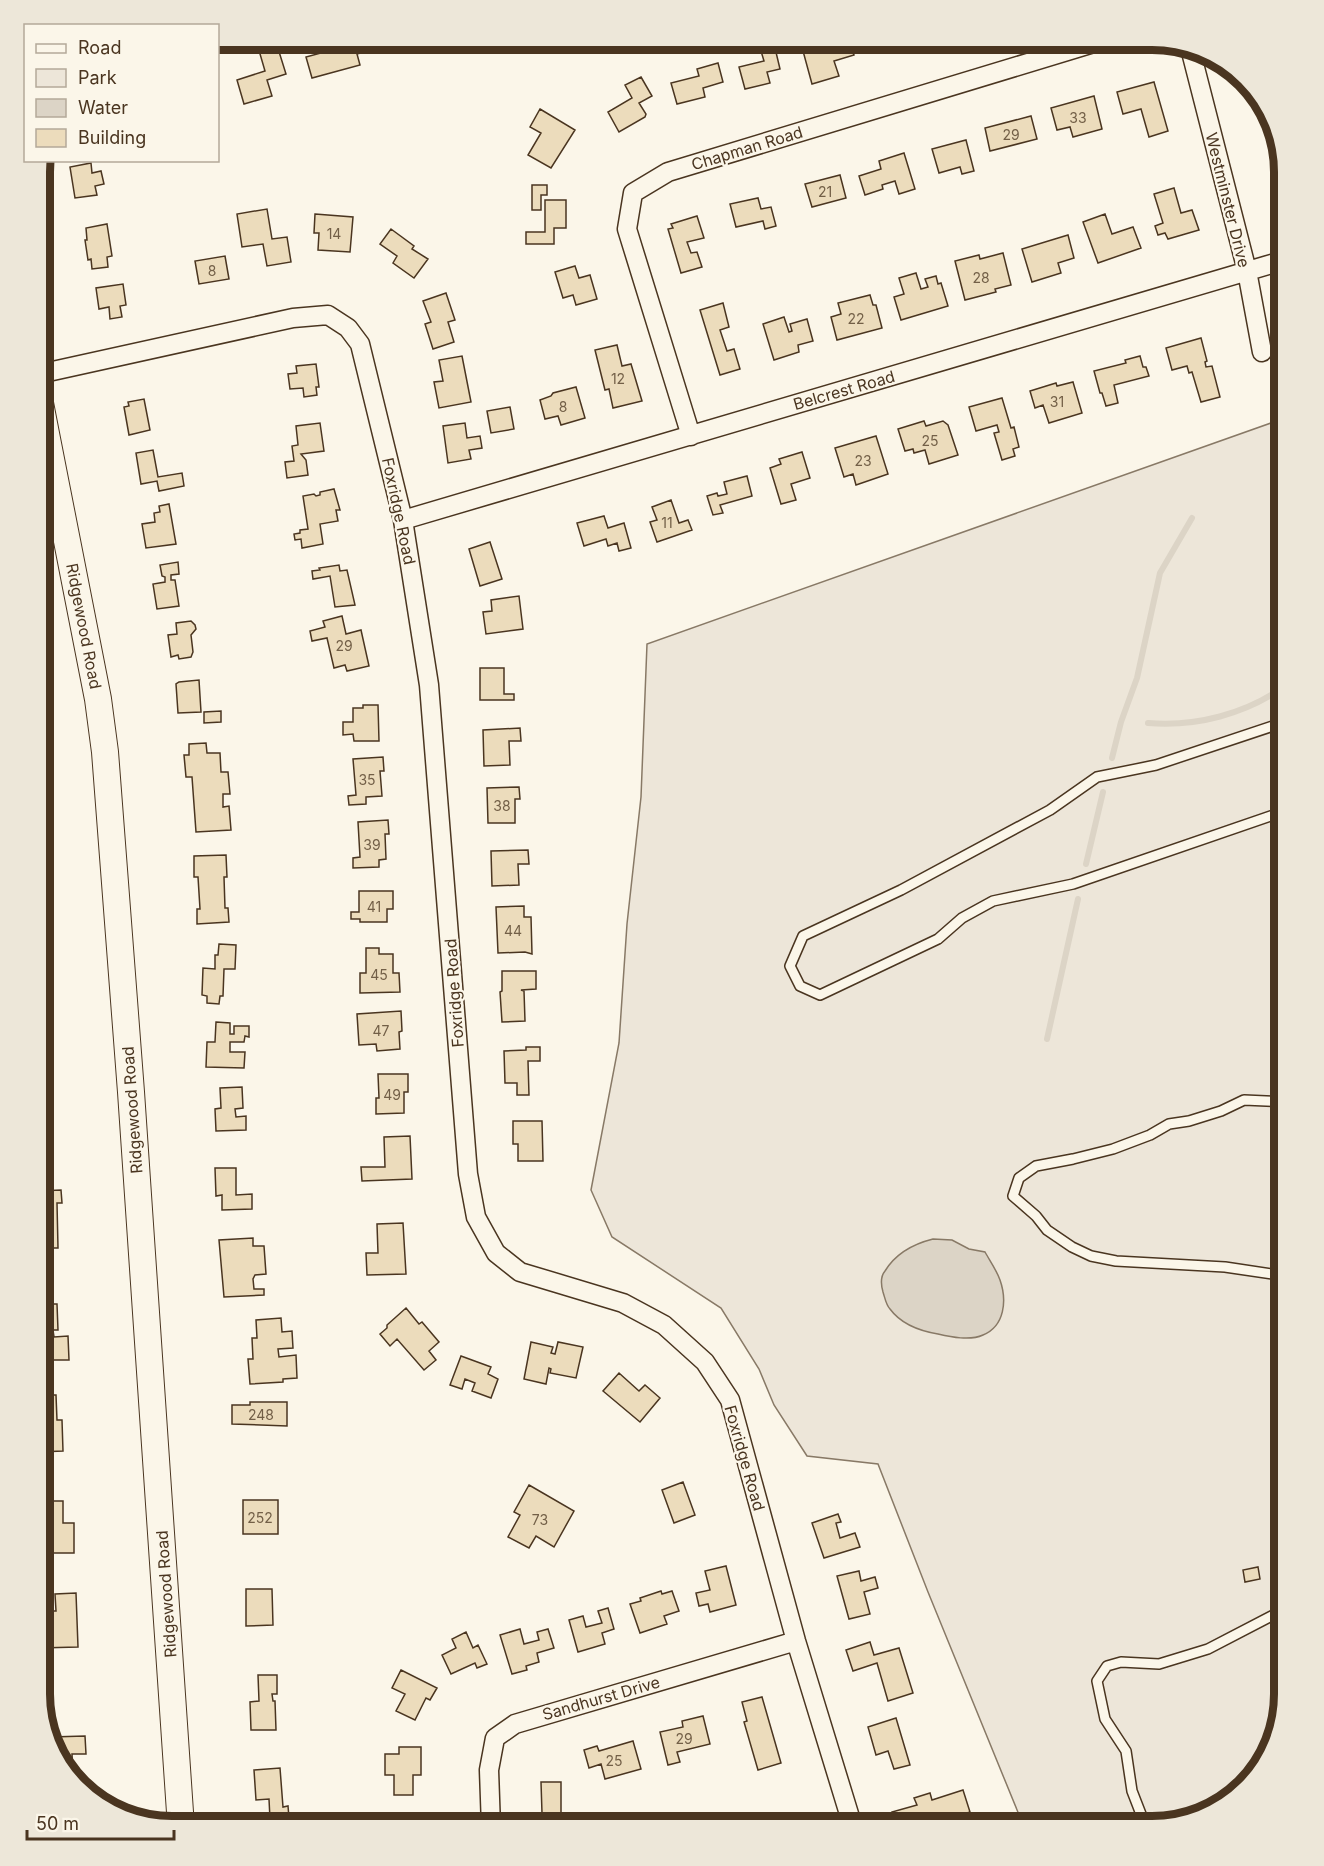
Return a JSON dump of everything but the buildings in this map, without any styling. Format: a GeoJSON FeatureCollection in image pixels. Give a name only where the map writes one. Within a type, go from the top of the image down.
{"type":"FeatureCollection","features":[{"type":"Feature","properties":{"kind":"main road","name":"Ridgewood Road"},"geometry":{"type":"LineString","coordinates":[[50,453],[99,699],[105,752],[132,1103],[180,1816]]}},
{"type":"Feature","properties":{"kind":"street","name":"Chapman Road"},"geometry":{"type":"LineString","coordinates":[[691,435],[627,229],[633,193],[668,172],[1071,50]]}},
{"type":"Feature","properties":{"kind":"street","name":"Westminster Drive"},"geometry":{"type":"LineString","coordinates":[[1192,56],[1247,271],[1262,352]]}},
{"type":"Feature","properties":{"kind":"street","name":"Belcrest Road"},"geometry":{"type":"LineString","coordinates":[[403,520],[1274,263]]}},
{"type":"Feature","properties":{"kind":"street","name":"Foxridge Road"},"geometry":{"type":"LineString","coordinates":[[50,373],[293,318],[328,315],[348,328],[360,344],[403,520],[429,685],[468,1174],[476,1217],[496,1253],[520,1272],[623,1303],[664,1325],[705,1362],[730,1400],[796,1641],[850,1816]]}},
{"type":"Feature","properties":{"kind":"street","name":"Sandhurst Drive"},"geometry":{"type":"LineString","coordinates":[[491,1816],[489,1770],[495,1738],[515,1724],[796,1641]]}},
{"type":"Feature","properties":{"kind":"lane"},"geometry":{"type":"LineString","coordinates":[[1274,726],[1156,765],[1098,777],[1050,810],[901,890],[803,936],[790,966],[800,986],[820,995],[938,939],[962,918],[993,901],[1073,884],[1274,815]]}},
{"type":"Feature","properties":{"kind":"lane"},"geometry":{"type":"LineString","coordinates":[[1274,1101],[1244,1100],[1221,1111],[1189,1121],[1169,1124],[1150,1135],[1113,1149],[1036,1166],[1019,1178],[1012,1196],[1036,1216],[1047,1230],[1071,1247],[1091,1256],[1116,1261],[1225,1267],[1274,1274]]}},
{"type":"Feature","properties":{"kind":"lane"},"geometry":{"type":"LineString","coordinates":[[1142,1816],[1132,1791],[1126,1751],[1105,1719],[1098,1681],[1107,1666],[1121,1662],[1159,1664],[1208,1649],[1274,1615]]}},
{"type":"Feature","properties":{"kind":"green space"},"geometry":{"type":"Polygon","coordinates":[[[1274,422],[1274,1694],[1270,1726],[1265,1741],[1249,1769],[1227,1791],[1199,1807],[1184,1812],[1152,1816],[1020,1816],[878,1464],[807,1456],[774,1405],[759,1369],[721,1308],[612,1237],[591,1190],[619,1043],[627,924],[641,797],[647,644],[1274,422]]]}},
{"type":"Feature","properties":{"kind":"water"},"geometry":{"type":"Polygon","coordinates":[[[933,1239],[952,1240],[969,1249],[985,1252],[999,1277],[1003,1296],[1002,1312],[996,1325],[983,1335],[966,1338],[931,1333],[905,1323],[889,1307],[882,1287],[883,1273],[894,1259],[906,1250],[933,1239]]]}},
{"type":"Feature","properties":{"kind":"waterway"},"geometry":{"type":"LineString","coordinates":[[1112,758],[1121,722],[1137,678],[1160,573],[1192,518]]}},
{"type":"Feature","properties":{"kind":"waterway"},"geometry":{"type":"LineString","coordinates":[[1148,723],[1184,723],[1220,716],[1254,704],[1274,693]]}},
{"type":"Feature","properties":{"kind":"waterway"},"geometry":{"type":"LineString","coordinates":[[1086,864],[1103,792]]}},
{"type":"Feature","properties":{"kind":"waterway"},"geometry":{"type":"LineString","coordinates":[[1047,1039],[1078,899]]}}]}
